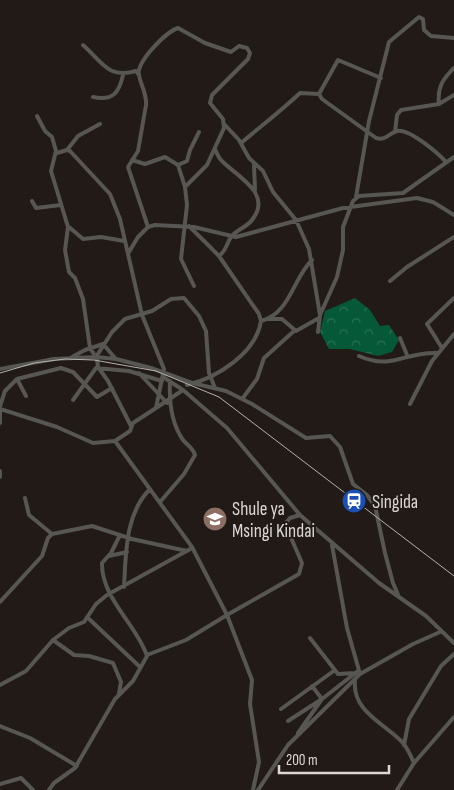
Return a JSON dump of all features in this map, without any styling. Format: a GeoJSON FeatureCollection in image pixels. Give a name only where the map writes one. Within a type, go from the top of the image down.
{"type":"FeatureCollection","features":[{"type":"Feature","properties":{"kind":"street"},"geometry":{"type":"LineString","coordinates":[[318,332],[320,316],[337,277],[343,250],[343,226],[356,197],[367,132],[390,39],[417,18],[423,19],[424,30],[431,36],[454,38]]}},
{"type":"Feature","properties":{"kind":"street"},"geometry":{"type":"LineString","coordinates":[[148,227],[128,172],[128,165],[138,151],[146,99],[138,74],[140,63],[150,51],[174,29],[178,28],[204,43],[231,52],[238,46],[247,48],[250,53],[248,59],[213,92],[210,99],[211,106],[223,119],[225,125],[241,143],[254,163],[263,171],[273,192],[296,220],[312,260],[316,299],[320,316]]}},
{"type":"Feature","properties":{"kind":"street"},"geometry":{"type":"LineString","coordinates":[[83,45],[110,71],[124,75],[134,71],[138,74]]}},
{"type":"Feature","properties":{"kind":"street"},"geometry":{"type":"LineString","coordinates":[[319,94],[338,60],[381,78]]}},
{"type":"Feature","properties":{"kind":"street"},"geometry":{"type":"LineString","coordinates":[[439,104],[439,90],[442,82],[454,68]]}},
{"type":"Feature","properties":{"kind":"street"},"geometry":{"type":"LineString","coordinates":[[93,97],[104,99],[114,96],[120,88],[124,75]]}},
{"type":"Feature","properties":{"kind":"street"},"geometry":{"type":"LineString","coordinates":[[241,143],[271,117],[289,105],[300,93],[319,94]]}},
{"type":"Feature","properties":{"kind":"street"},"geometry":{"type":"LineString","coordinates":[[319,94],[322,99],[367,132],[380,139],[395,132],[406,132],[436,150],[446,162]]}},
{"type":"Feature","properties":{"kind":"street"},"geometry":{"type":"LineString","coordinates":[[395,132],[397,115],[401,110],[439,104],[454,95]]}},
{"type":"Feature","properties":{"kind":"street"},"geometry":{"type":"LineString","coordinates":[[37,116],[45,131],[52,137],[56,153],[51,171],[68,227],[65,250],[70,272],[75,278],[83,299],[90,348],[96,357],[98,368],[112,388],[131,426]]}},
{"type":"Feature","properties":{"kind":"street"},"geometry":{"type":"LineString","coordinates":[[56,153],[67,150],[78,136],[100,124]]}},
{"type":"Feature","properties":{"kind":"street"},"geometry":{"type":"LineString","coordinates":[[185,187],[206,165],[225,125]]}},
{"type":"Feature","properties":{"kind":"street"},"geometry":{"type":"LineString","coordinates":[[178,165],[187,161],[192,146],[200,132]]}},
{"type":"Feature","properties":{"kind":"street"},"geometry":{"type":"LineString","coordinates":[[214,149],[222,162],[235,170],[255,190],[259,198],[256,214],[252,221],[230,238],[226,250],[219,256]]}},
{"type":"Feature","properties":{"kind":"street"},"geometry":{"type":"LineString","coordinates":[[67,150],[110,194],[120,219],[142,314],[163,377],[156,408]]}},
{"type":"Feature","properties":{"kind":"street"},"geometry":{"type":"LineString","coordinates":[[132,160],[145,164],[165,157],[178,165],[185,187],[187,206],[187,226],[181,259],[183,268],[194,286]]}},
{"type":"Feature","properties":{"kind":"street"},"geometry":{"type":"LineString","coordinates":[[356,197],[404,193],[454,157]]}},
{"type":"Feature","properties":{"kind":"street"},"geometry":{"type":"LineString","coordinates":[[254,163],[255,190]]}},
{"type":"Feature","properties":{"kind":"street"},"geometry":{"type":"LineString","coordinates":[[129,252],[138,237],[148,227],[155,225],[187,226],[230,238],[350,207],[417,198],[433,202],[454,215]]}},
{"type":"Feature","properties":{"kind":"street"},"geometry":{"type":"LineString","coordinates":[[32,201],[36,208],[40,209],[61,205]]}},
{"type":"Feature","properties":{"kind":"street"},"geometry":{"type":"LineString","coordinates":[[187,226],[219,256],[264,320]]}},
{"type":"Feature","properties":{"kind":"street"},"geometry":{"type":"LineString","coordinates":[[68,227],[83,239],[101,237],[124,241]]}},
{"type":"Feature","properties":{"kind":"street"},"geometry":{"type":"LineString","coordinates":[[390,281],[407,267],[454,237]]}},
{"type":"Feature","properties":{"kind":"street"},"geometry":{"type":"LineString","coordinates":[[187,385],[224,369],[245,352],[264,320],[284,306],[301,272],[312,260]]}},
{"type":"Feature","properties":{"kind":"street"},"geometry":{"type":"LineString","coordinates":[[96,357],[103,344],[124,319],[157,309],[171,299],[180,298],[187,300],[206,331],[210,376],[215,388]]}},
{"type":"Feature","properties":{"kind":"street"},"geometry":{"type":"LineString","coordinates":[[442,348],[427,324],[454,298]]}},
{"type":"Feature","properties":{"kind":"street"},"geometry":{"type":"LineString","coordinates":[[242,399],[257,379],[264,358],[294,331],[320,316]]}},
{"type":"Feature","properties":{"kind":"street"},"geometry":{"type":"LineString","coordinates":[[264,320],[282,319],[294,331]]}},
{"type":"Feature","properties":{"kind":"street"},"geometry":{"type":"LineString","coordinates":[[410,404],[438,353],[454,334]]}},
{"type":"Feature","properties":{"kind":"street"},"geometry":{"type":"LineString","coordinates":[[400,338],[407,356]]}},
{"type":"Feature","properties":{"kind":"street"},"geometry":{"type":"LineString","coordinates":[[72,358],[90,348],[103,344]]}},
{"type":"Feature","properties":{"kind":"street"},"geometry":{"type":"LineString","coordinates":[[103,344],[116,359]]}},
{"type":"Feature","properties":{"kind":"street"},"geometry":{"type":"LineString","coordinates":[[359,356],[380,364],[407,356],[438,353]]}},
{"type":"Feature","properties":{"kind":"street"},"geometry":{"type":"LineString","coordinates":[[0,369],[40,360],[96,357],[116,359],[170,381],[184,390],[227,428],[300,515],[378,583],[426,616],[454,644]]}},
{"type":"Feature","properties":{"kind":"street"},"geometry":{"type":"LineString","coordinates":[[0,422],[0,409],[5,392],[17,379],[61,368],[69,370],[97,396],[112,388]]}},
{"type":"Feature","properties":{"kind":"street"},"geometry":{"type":"LineString","coordinates":[[72,400],[91,372],[98,368],[139,373],[215,388],[242,399],[306,438],[330,436],[342,451],[353,484],[368,495],[375,506],[393,583],[400,597]]}},
{"type":"Feature","properties":{"kind":"street"},"geometry":{"type":"LineString","coordinates":[[139,373],[158,395],[168,402]]}},
{"type":"Feature","properties":{"kind":"street"},"geometry":{"type":"LineString","coordinates":[[17,379],[26,396]]}},
{"type":"Feature","properties":{"kind":"street"},"geometry":{"type":"LineString","coordinates":[[160,502],[187,470],[195,455],[176,427],[168,402],[170,381]]}},
{"type":"Feature","properties":{"kind":"street"},"geometry":{"type":"LineString","coordinates":[[0,409],[57,427],[93,443],[115,441],[130,431],[131,426],[184,390]]}},
{"type":"Feature","properties":{"kind":"street"},"geometry":{"type":"LineString","coordinates":[[115,441],[192,548],[227,615],[252,680],[250,704],[259,762],[253,790]]}},
{"type":"Feature","properties":{"kind":"street"},"geometry":{"type":"LineString","coordinates":[[0,471],[0,477]]}},
{"type":"Feature","properties":{"kind":"street"},"geometry":{"type":"LineString","coordinates":[[124,587],[127,538],[138,503],[150,489]]}},
{"type":"Feature","properties":{"kind":"street"},"geometry":{"type":"LineString","coordinates":[[25,498],[30,515],[52,534]]}},
{"type":"Feature","properties":{"kind":"street"},"geometry":{"type":"LineString","coordinates":[[49,790],[77,766],[118,696],[133,681],[147,655],[186,640],[299,574],[302,563],[285,524],[290,518],[300,515]]}},
{"type":"Feature","properties":{"kind":"street"},"geometry":{"type":"LineString","coordinates":[[0,602],[42,556],[48,538],[52,534],[92,526],[127,538],[187,551]]}},
{"type":"Feature","properties":{"kind":"street"},"geometry":{"type":"LineString","coordinates":[[120,535],[101,566],[112,594],[147,655]]}},
{"type":"Feature","properties":{"kind":"street"},"geometry":{"type":"LineString","coordinates":[[332,543],[347,628],[358,673],[355,688],[363,708],[404,745],[414,764]]}},
{"type":"Feature","properties":{"kind":"street"},"geometry":{"type":"LineString","coordinates":[[115,546],[118,556]]}},
{"type":"Feature","properties":{"kind":"street"},"geometry":{"type":"LineString","coordinates":[[0,685],[26,671],[53,640],[68,628],[82,624],[96,604],[192,548]]}},
{"type":"Feature","properties":{"kind":"street"},"geometry":{"type":"LineString","coordinates":[[108,556],[118,556],[127,552]]}},
{"type":"Feature","properties":{"kind":"street"},"geometry":{"type":"LineString","coordinates":[[87,617],[140,667]]}},
{"type":"Feature","properties":{"kind":"street"},"geometry":{"type":"LineString","coordinates":[[288,721],[358,673],[440,632]]}},
{"type":"Feature","properties":{"kind":"street"},"geometry":{"type":"LineString","coordinates":[[447,636],[454,635]]}},
{"type":"Feature","properties":{"kind":"street"},"geometry":{"type":"LineString","coordinates":[[310,638],[334,670],[342,675],[358,673]]}},
{"type":"Feature","properties":{"kind":"street"},"geometry":{"type":"LineString","coordinates":[[53,640],[74,654],[113,663],[121,682],[118,696]]}},
{"type":"Feature","properties":{"kind":"street"},"geometry":{"type":"LineString","coordinates":[[404,745],[409,718],[441,666],[454,654]]}},
{"type":"Feature","properties":{"kind":"street"},"geometry":{"type":"LineString","coordinates":[[280,709],[334,670]]}},
{"type":"Feature","properties":{"kind":"street"},"geometry":{"type":"LineString","coordinates":[[294,739],[355,681]]}},
{"type":"Feature","properties":{"kind":"street"},"geometry":{"type":"LineString","coordinates":[[312,686],[322,699]]}},
{"type":"Feature","properties":{"kind":"street"},"geometry":{"type":"LineString","coordinates":[[258,790],[322,699]]}},
{"type":"Feature","properties":{"kind":"street"},"geometry":{"type":"LineString","coordinates":[[397,790],[414,764],[454,717]]}},
{"type":"Feature","properties":{"kind":"street"},"geometry":{"type":"LineString","coordinates":[[0,726],[30,738],[77,766]]}},
{"type":"Feature","properties":{"kind":"street"},"geometry":{"type":"LineString","coordinates":[[0,784],[21,778],[33,790]]}},
{"type":"Feature","properties":{"kind":"green space"},"geometry":{"type":"Polygon","coordinates":[[[355,298],[370,310],[380,326],[389,325],[399,340],[392,352],[378,356],[350,349],[329,349],[320,332],[325,311],[355,298]]]}},
{"type":"Feature","properties":{"kind":"railway"},"geometry":{"type":"LineString","coordinates":[[0,373],[34,363],[65,359],[94,360],[156,371],[219,397],[454,576]]}},
{"type":"Feature","properties":{"kind":"place","name":"Singida"},"geometry":{"type":"Point","coordinates":[354,501]}},
{"type":"Feature","properties":{"kind":"place","name":"Shule ya Msingi Kindai"},"geometry":{"type":"Point","coordinates":[215,519]}}]}
